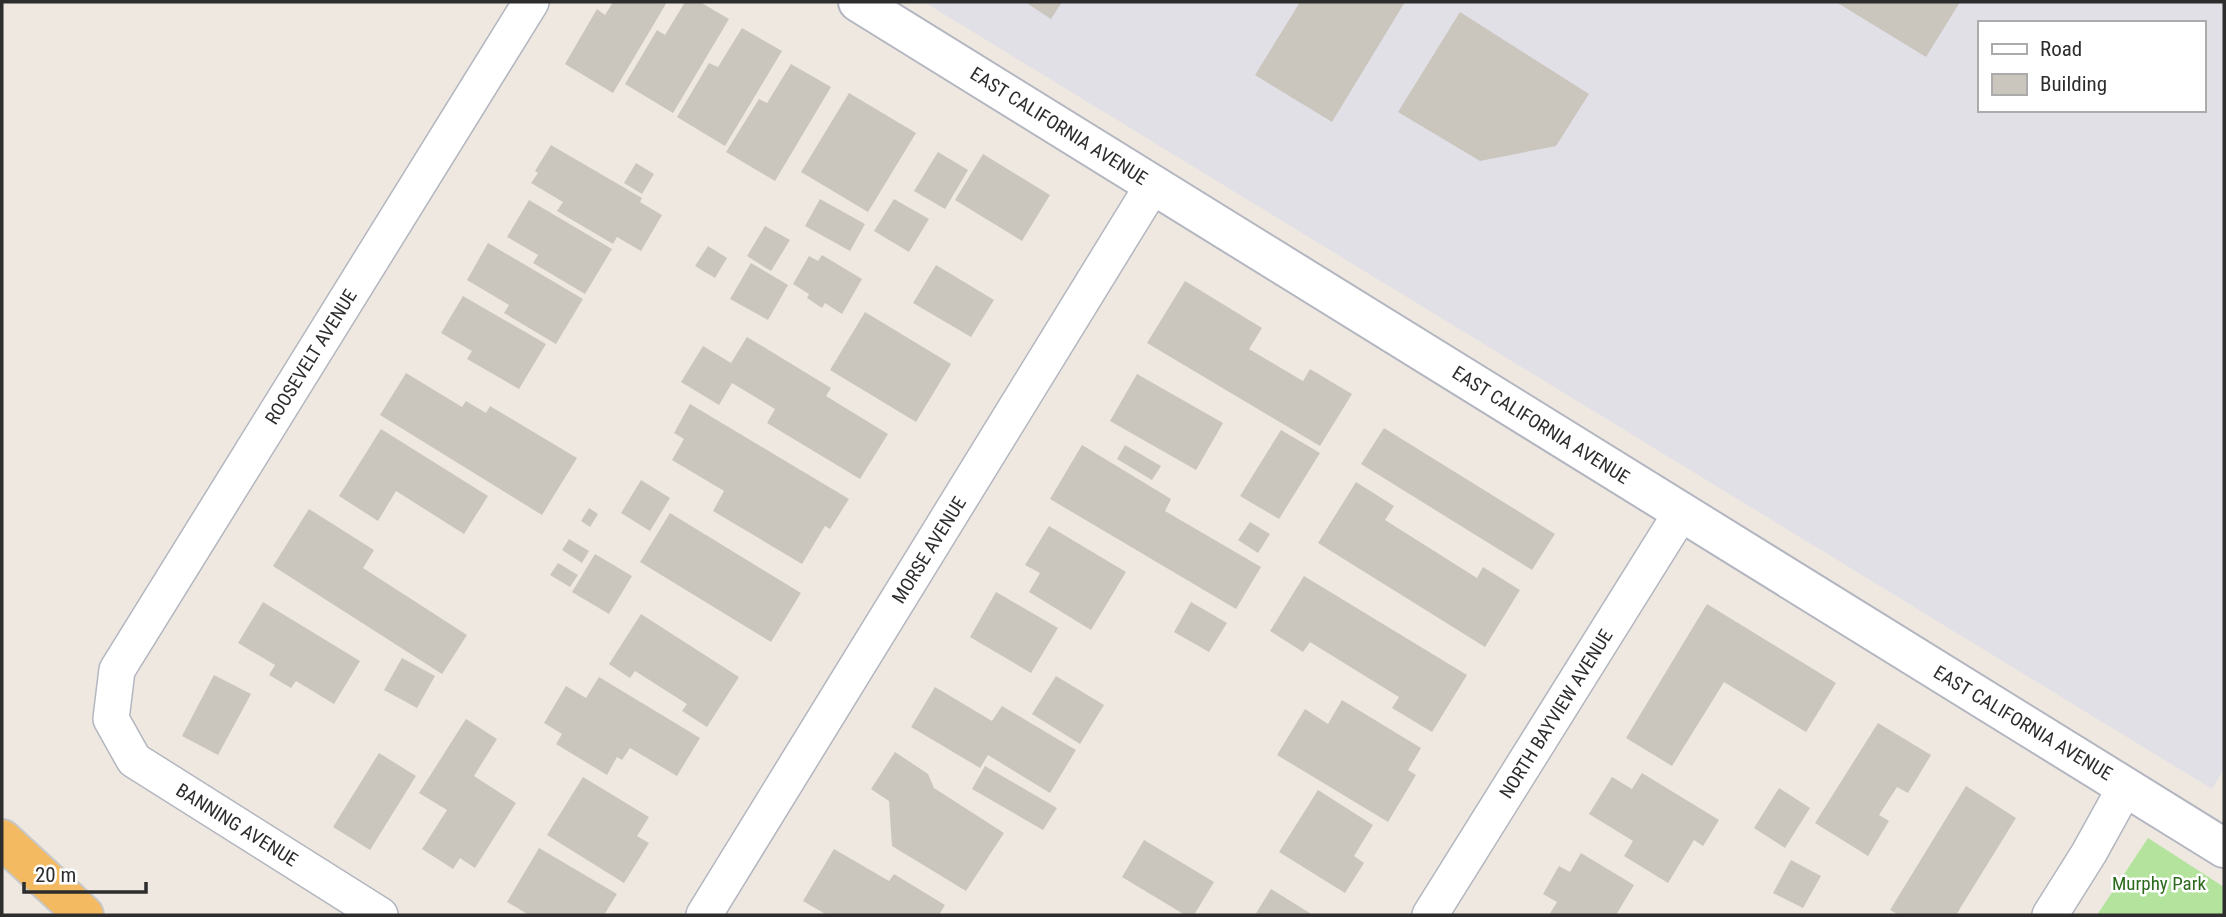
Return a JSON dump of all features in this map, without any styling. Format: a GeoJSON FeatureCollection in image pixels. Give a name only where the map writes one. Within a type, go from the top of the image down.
{"type":"FeatureCollection","features":[{"type":"Feature","properties":{"kind":"highway"},"geometry":{"type":"LineString","coordinates":[[2,839],[84,915]]}},
{"type":"Feature","properties":{"kind":"highway"},"geometry":{"type":"LineString","coordinates":[[2,869],[65,915]]}},
{"type":"Feature","properties":{"kind":"street","name":"ROOSEVELT AVENUE"},"geometry":{"type":"LineString","coordinates":[[111,719],[117,670],[531,2]]}},
{"type":"Feature","properties":{"kind":"street","name":"EAST CALIFORNIA AVENUE"},"geometry":{"type":"LineString","coordinates":[[858,2],[2224,848]]}},
{"type":"Feature","properties":{"kind":"street","name":"MORSE AVENUE"},"geometry":{"type":"LineString","coordinates":[[704,915],[1153,185]]}},
{"type":"Feature","properties":{"kind":"street","name":"NORTH BAYVIEW AVENUE"},"geometry":{"type":"LineString","coordinates":[[1430,915],[1681,513]]}},
{"type":"Feature","properties":{"kind":"street","name":"BANNING AVENUE"},"geometry":{"type":"LineString","coordinates":[[111,719],[134,760],[380,915]]}},
{"type":"Feature","properties":{"kind":"street"},"geometry":{"type":"LineString","coordinates":[[2050,915],[2089,853],[2126,786]]}},
{"type":"Feature","properties":{"kind":"shaded area"},"geometry":{"type":"Polygon","coordinates":[[[924,2],[2224,2],[2224,769],[2212,789],[924,2]]]}},
{"type":"Feature","properties":{"kind":"green space","name":"Murphy Park"},"geometry":{"type":"Polygon","coordinates":[[[2148,838],[2224,887],[2224,915],[2097,915],[2148,838]]]}},
{"type":"Feature","properties":{"kind":"building"},"geometry":{"type":"Polygon","coordinates":[[[613,2],[667,2],[613,93],[565,64],[597,9],[605,15],[613,2]]]}},
{"type":"Feature","properties":{"kind":"building"},"geometry":{"type":"Polygon","coordinates":[[[685,2],[700,2],[729,19],[673,113],[625,84],[657,30],[665,35],[685,2]]]}},
{"type":"Feature","properties":{"kind":"building"},"geometry":{"type":"Polygon","coordinates":[[[1025,2],[1062,2],[1051,19],[1025,2]]]}},
{"type":"Feature","properties":{"kind":"building"},"geometry":{"type":"Polygon","coordinates":[[[1300,2],[1405,2],[1332,122],[1255,75],[1300,2]]]}},
{"type":"Feature","properties":{"kind":"building"},"geometry":{"type":"Polygon","coordinates":[[[1836,2],[1960,2],[1926,57],[1836,2]]]}},
{"type":"Feature","properties":{"kind":"building"},"geometry":{"type":"Polygon","coordinates":[[[1460,12],[1589,94],[1556,146],[1480,161],[1398,112],[1460,12]]]}},
{"type":"Feature","properties":{"kind":"building"},"geometry":{"type":"Polygon","coordinates":[[[742,28],[782,51],[725,146],[677,117],[709,63],[718,67],[742,28]]]}},
{"type":"Feature","properties":{"kind":"building"},"geometry":{"type":"Polygon","coordinates":[[[791,64],[831,87],[775,181],[726,152],[759,99],[767,103],[791,64]]]}},
{"type":"Feature","properties":{"kind":"building"},"geometry":{"type":"Polygon","coordinates":[[[849,93],[916,133],[868,212],[801,172],[849,93]]]}},
{"type":"Feature","properties":{"kind":"building"},"geometry":{"type":"Polygon","coordinates":[[[551,145],[642,198],[640,202],[662,215],[641,251],[617,237],[613,244],[557,211],[563,202],[531,183],[551,145]]]}},
{"type":"Feature","properties":{"kind":"building"},"geometry":{"type":"Polygon","coordinates":[[[938,152],[968,170],[945,209],[914,191],[938,152]]]}},
{"type":"Feature","properties":{"kind":"building"},"geometry":{"type":"Polygon","coordinates":[[[983,154],[1050,195],[1022,241],[955,200],[983,154]]]}},
{"type":"Feature","properties":{"kind":"building"},"geometry":{"type":"Polygon","coordinates":[[[636,163],[654,174],[642,194],[624,183],[636,163]]]}},
{"type":"Feature","properties":{"kind":"building"},"geometry":{"type":"Polygon","coordinates":[[[820,199],[865,224],[850,251],[805,226],[820,199]]]}},
{"type":"Feature","properties":{"kind":"building"},"geometry":{"type":"Polygon","coordinates":[[[894,199],[929,219],[909,252],[874,231],[894,199]]]}},
{"type":"Feature","properties":{"kind":"building"},"geometry":{"type":"Polygon","coordinates":[[[529,200],[612,249],[585,294],[533,263],[538,255],[507,237],[529,200]]]}},
{"type":"Feature","properties":{"kind":"building"},"geometry":{"type":"Polygon","coordinates":[[[765,226],[790,240],[771,271],[747,256],[765,226]]]}},
{"type":"Feature","properties":{"kind":"building"},"geometry":{"type":"Polygon","coordinates":[[[488,243],[583,299],[556,344],[504,313],[509,305],[467,280],[488,243]]]}},
{"type":"Feature","properties":{"kind":"building"},"geometry":{"type":"Polygon","coordinates":[[[708,246],[727,258],[715,278],[695,266],[708,246]]]}},
{"type":"Feature","properties":{"kind":"building"},"geometry":{"type":"Polygon","coordinates":[[[822,255],[862,279],[842,314],[825,303],[822,308],[807,298],[809,294],[793,284],[809,256],[818,261],[822,255]]]}},
{"type":"Feature","properties":{"kind":"building"},"geometry":{"type":"Polygon","coordinates":[[[751,263],[788,285],[768,320],[730,299],[751,263]]]}},
{"type":"Feature","properties":{"kind":"building"},"geometry":{"type":"Polygon","coordinates":[[[936,265],[994,300],[971,337],[913,303],[936,265]]]}},
{"type":"Feature","properties":{"kind":"building"},"geometry":{"type":"Polygon","coordinates":[[[1185,281],[1262,328],[1249,349],[1303,381],[1310,369],[1352,394],[1320,446],[1147,343],[1185,281]]]}},
{"type":"Feature","properties":{"kind":"building"},"geometry":{"type":"Polygon","coordinates":[[[463,296],[546,344],[519,389],[467,359],[472,351],[441,333],[463,296]]]}},
{"type":"Feature","properties":{"kind":"building"},"geometry":{"type":"Polygon","coordinates":[[[865,312],[951,364],[916,422],[830,370],[865,312]]]}},
{"type":"Feature","properties":{"kind":"building"},"geometry":{"type":"Polygon","coordinates":[[[747,337],[831,388],[826,396],[888,434],[860,479],[767,423],[775,409],[732,383],[719,405],[681,382],[703,346],[731,363],[747,337]]]}},
{"type":"Feature","properties":{"kind":"building"},"geometry":{"type":"Polygon","coordinates":[[[406,373],[462,407],[466,401],[486,413],[490,406],[577,458],[542,515],[380,415],[406,373]]]}},
{"type":"Feature","properties":{"kind":"building"},"geometry":{"type":"Polygon","coordinates":[[[1137,374],[1223,423],[1196,470],[1110,421],[1137,374]]]}},
{"type":"Feature","properties":{"kind":"building"},"geometry":{"type":"Polygon","coordinates":[[[690,404],[849,499],[830,529],[825,526],[802,564],[713,511],[724,491],[672,460],[684,439],[674,433],[690,404]]]}},
{"type":"Feature","properties":{"kind":"building"},"geometry":{"type":"Polygon","coordinates":[[[1384,428],[1555,534],[1532,570],[1361,464],[1384,428]]]}},
{"type":"Feature","properties":{"kind":"building"},"geometry":{"type":"Polygon","coordinates":[[[381,429],[488,496],[464,534],[396,491],[378,521],[339,496],[381,429]]]}},
{"type":"Feature","properties":{"kind":"building"},"geometry":{"type":"Polygon","coordinates":[[[1281,430],[1320,453],[1279,519],[1240,496],[1281,430]]]}},
{"type":"Feature","properties":{"kind":"building"},"geometry":{"type":"Polygon","coordinates":[[[1082,445],[1171,499],[1165,511],[1261,567],[1236,609],[1050,499],[1082,445]]]}},
{"type":"Feature","properties":{"kind":"building"},"geometry":{"type":"Polygon","coordinates":[[[1125,445],[1161,466],[1152,480],[1117,459],[1125,445]]]}},
{"type":"Feature","properties":{"kind":"building"},"geometry":{"type":"Polygon","coordinates":[[[641,480],[670,498],[650,531],[621,513],[641,480]]]}},
{"type":"Feature","properties":{"kind":"building"},"geometry":{"type":"Polygon","coordinates":[[[1356,482],[1394,506],[1385,520],[1477,578],[1483,567],[1520,590],[1485,647],[1318,543],[1356,482]]]}},
{"type":"Feature","properties":{"kind":"building"},"geometry":{"type":"Polygon","coordinates":[[[589,508],[598,514],[590,527],[581,521],[589,508]]]}},
{"type":"Feature","properties":{"kind":"building"},"geometry":{"type":"Polygon","coordinates":[[[309,509],[374,550],[363,568],[467,635],[442,674],[273,566],[309,509]]]}},
{"type":"Feature","properties":{"kind":"building"},"geometry":{"type":"Polygon","coordinates":[[[670,513],[801,593],[771,642],[640,562],[670,513]]]}},
{"type":"Feature","properties":{"kind":"building"},"geometry":{"type":"Polygon","coordinates":[[[1250,522],[1270,534],[1258,553],[1238,540],[1250,522]]]}},
{"type":"Feature","properties":{"kind":"building"},"geometry":{"type":"Polygon","coordinates":[[[1049,526],[1126,572],[1091,630],[1029,592],[1040,573],[1025,565],[1049,526]]]}},
{"type":"Feature","properties":{"kind":"building"},"geometry":{"type":"Polygon","coordinates":[[[569,539],[589,551],[582,563],[562,550],[569,539]]]}},
{"type":"Feature","properties":{"kind":"building"},"geometry":{"type":"Polygon","coordinates":[[[595,554],[632,576],[609,614],[572,592],[595,554]]]}},
{"type":"Feature","properties":{"kind":"building"},"geometry":{"type":"Polygon","coordinates":[[[558,563],[578,575],[570,587],[550,575],[558,563]]]}},
{"type":"Feature","properties":{"kind":"building"},"geometry":{"type":"Polygon","coordinates":[[[1304,576],[1467,675],[1432,732],[1392,708],[1399,697],[1310,642],[1303,652],[1270,631],[1304,576]]]}},
{"type":"Feature","properties":{"kind":"building"},"geometry":{"type":"Polygon","coordinates":[[[996,592],[1058,628],[1031,673],[970,637],[996,592]]]}},
{"type":"Feature","properties":{"kind":"building"},"geometry":{"type":"Polygon","coordinates":[[[263,602],[360,661],[334,704],[296,681],[291,688],[269,675],[275,665],[238,643],[263,602]]]}},
{"type":"Feature","properties":{"kind":"building"},"geometry":{"type":"Polygon","coordinates":[[[1191,602],[1227,623],[1209,652],[1174,632],[1191,602]]]}},
{"type":"Feature","properties":{"kind":"building"},"geometry":{"type":"Polygon","coordinates":[[[1707,604],[1836,683],[1806,732],[1724,682],[1672,766],[1626,738],[1707,604]]]}},
{"type":"Feature","properties":{"kind":"building"},"geometry":{"type":"Polygon","coordinates":[[[641,614],[739,677],[707,727],[682,711],[687,704],[635,671],[630,678],[609,664],[641,614]]]}},
{"type":"Feature","properties":{"kind":"building"},"geometry":{"type":"Polygon","coordinates":[[[402,658],[435,676],[417,708],[384,690],[402,658]]]}},
{"type":"Feature","properties":{"kind":"building"},"geometry":{"type":"Polygon","coordinates":[[[214,675],[251,694],[218,755],[182,736],[214,675]]]}},
{"type":"Feature","properties":{"kind":"building"},"geometry":{"type":"Polygon","coordinates":[[[1056,676],[1104,705],[1080,744],[1032,714],[1056,676]]]}},
{"type":"Feature","properties":{"kind":"building"},"geometry":{"type":"Polygon","coordinates":[[[599,677],[700,738],[677,776],[630,748],[622,760],[617,757],[607,775],[556,744],[562,734],[544,723],[566,686],[586,698],[599,677]]]}},
{"type":"Feature","properties":{"kind":"building"},"geometry":{"type":"Polygon","coordinates":[[[935,687],[992,721],[1002,706],[1076,750],[1050,793],[988,755],[980,768],[911,727],[935,687]]]}},
{"type":"Feature","properties":{"kind":"building"},"geometry":{"type":"Polygon","coordinates":[[[1342,700],[1421,748],[1408,770],[1416,775],[1388,822],[1277,755],[1305,709],[1328,724],[1342,700]]]}},
{"type":"Feature","properties":{"kind":"building"},"geometry":{"type":"Polygon","coordinates":[[[466,719],[497,739],[474,776],[516,803],[475,868],[460,858],[453,869],[422,849],[447,810],[419,793],[466,719]]]}},
{"type":"Feature","properties":{"kind":"building"},"geometry":{"type":"Polygon","coordinates":[[[1878,723],[1931,755],[1908,793],[1897,787],[1879,815],[1889,821],[1868,856],[1815,823],[1878,723]]]}},
{"type":"Feature","properties":{"kind":"building"},"geometry":{"type":"Polygon","coordinates":[[[895,752],[928,774],[934,788],[1004,833],[966,891],[892,846],[889,801],[871,789],[895,752]]]}},
{"type":"Feature","properties":{"kind":"building"},"geometry":{"type":"Polygon","coordinates":[[[379,753],[416,776],[370,850],[333,827],[379,753]]]}},
{"type":"Feature","properties":{"kind":"building"},"geometry":{"type":"Polygon","coordinates":[[[985,766],[1057,808],[1043,830],[972,789],[985,766]]]}},
{"type":"Feature","properties":{"kind":"building"},"geometry":{"type":"Polygon","coordinates":[[[1642,773],[1719,820],[1703,846],[1694,840],[1668,883],[1624,856],[1633,841],[1589,814],[1612,777],[1632,789],[1642,773]]]}},
{"type":"Feature","properties":{"kind":"building"},"geometry":{"type":"Polygon","coordinates":[[[583,777],[649,817],[637,836],[649,843],[624,883],[547,835],[583,777]]]}},
{"type":"Feature","properties":{"kind":"building"},"geometry":{"type":"Polygon","coordinates":[[[1966,786],[2016,818],[1956,915],[1899,915],[1890,910],[1966,786]]]}},
{"type":"Feature","properties":{"kind":"building"},"geometry":{"type":"Polygon","coordinates":[[[1779,788],[1810,808],[1785,848],[1754,828],[1779,788]]]}},
{"type":"Feature","properties":{"kind":"building"},"geometry":{"type":"Polygon","coordinates":[[[1318,790],[1373,825],[1354,856],[1364,863],[1345,893],[1279,852],[1318,790]]]}},
{"type":"Feature","properties":{"kind":"building"},"geometry":{"type":"Polygon","coordinates":[[[1144,840],[1214,882],[1194,915],[1185,915],[1122,877],[1144,840]]]}},
{"type":"Feature","properties":{"kind":"building"},"geometry":{"type":"Polygon","coordinates":[[[539,848],[617,894],[604,915],[529,915],[507,902],[539,848]]]}},
{"type":"Feature","properties":{"kind":"building"},"geometry":{"type":"Polygon","coordinates":[[[834,849],[889,881],[894,874],[945,905],[939,915],[827,915],[803,901],[834,849]]]}},
{"type":"Feature","properties":{"kind":"building"},"geometry":{"type":"Polygon","coordinates":[[[1581,853],[1634,885],[1616,915],[1549,915],[1557,902],[1543,894],[1559,866],[1570,872],[1581,853]]]}},
{"type":"Feature","properties":{"kind":"building"},"geometry":{"type":"Polygon","coordinates":[[[1791,860],[1821,876],[1803,908],[1773,893],[1791,860]]]}},
{"type":"Feature","properties":{"kind":"building"},"geometry":{"type":"Polygon","coordinates":[[[1271,889],[1313,915],[1255,915],[1271,889]]]}}]}
